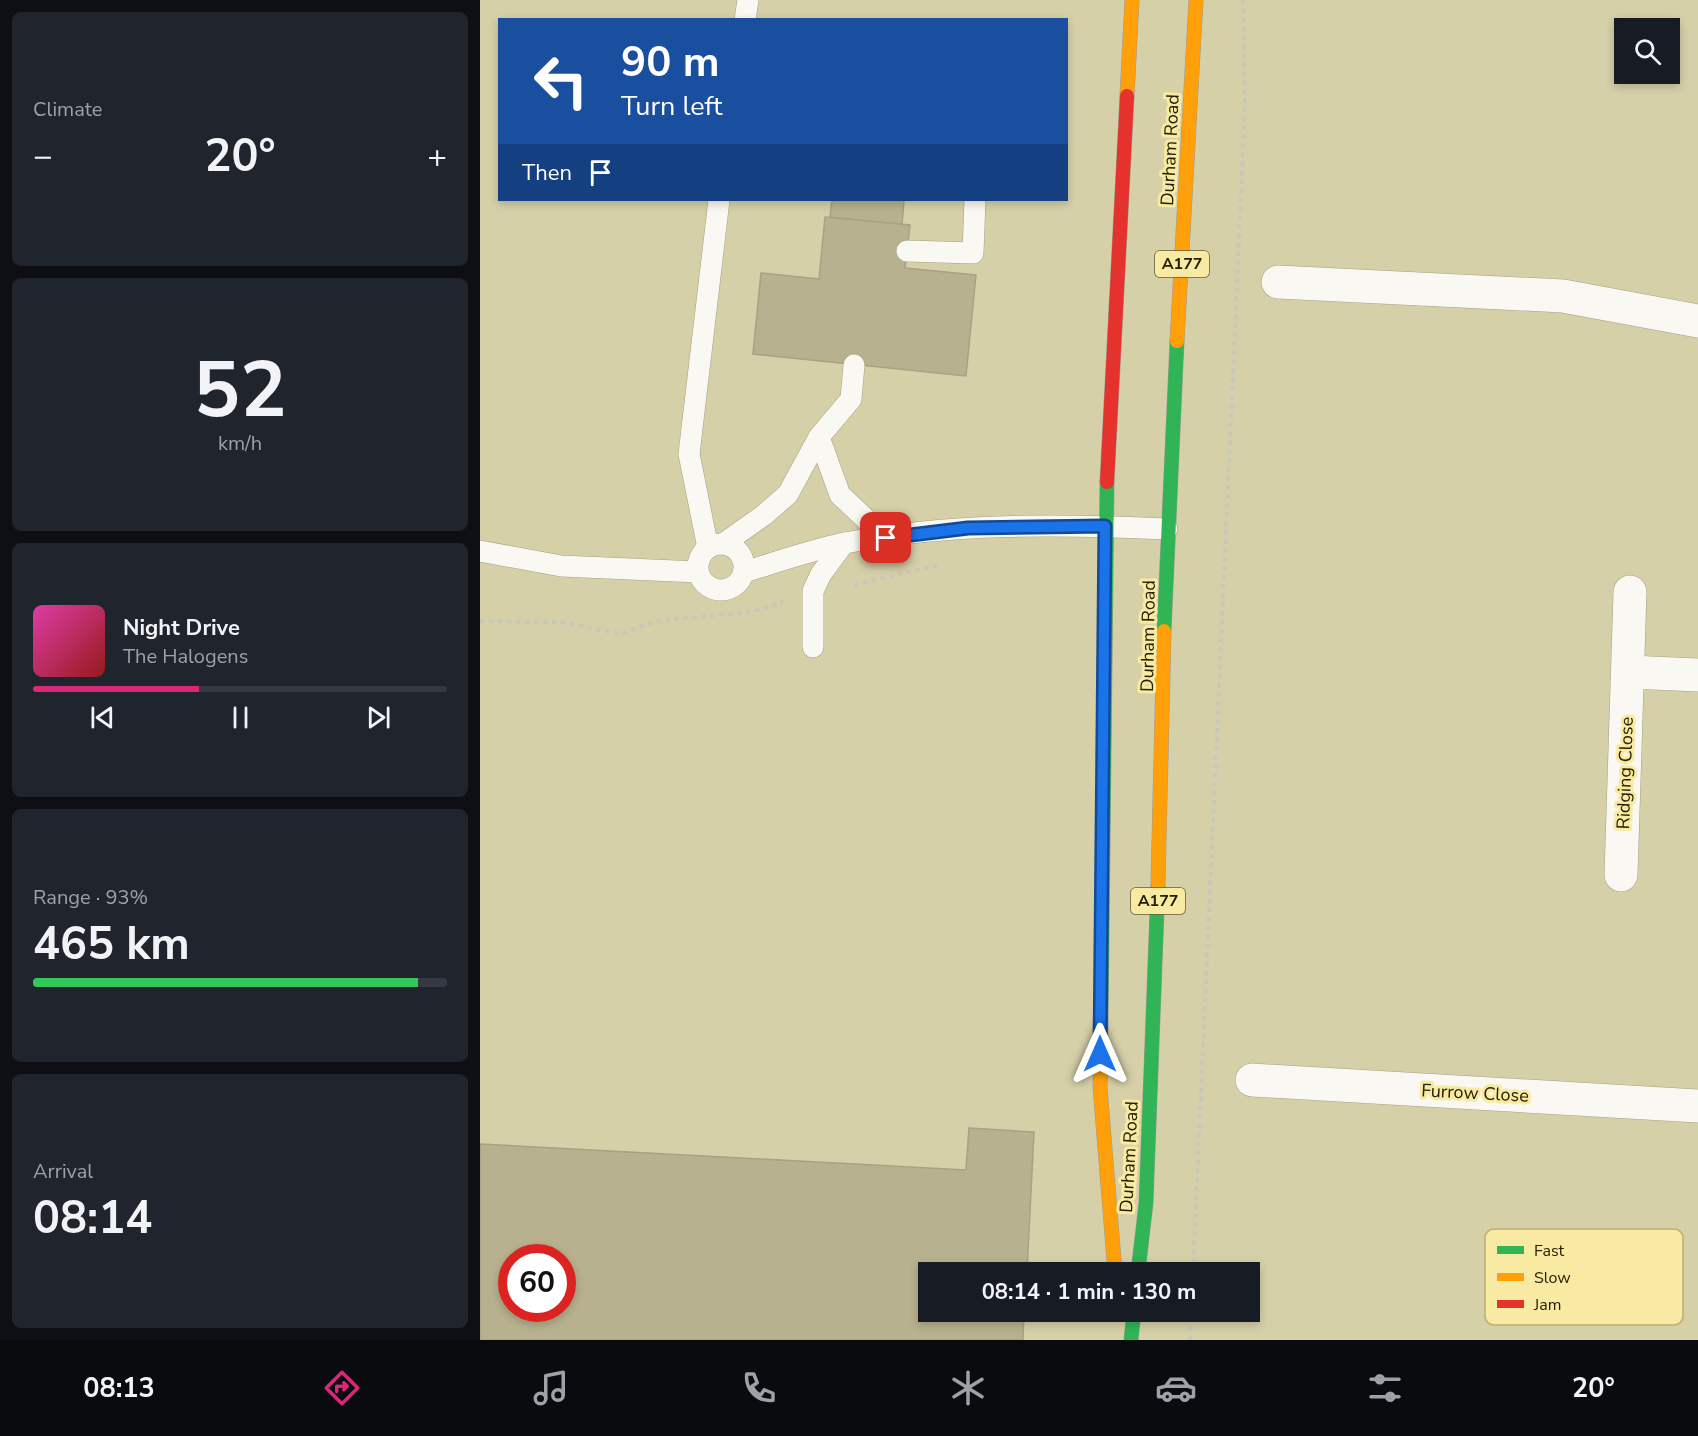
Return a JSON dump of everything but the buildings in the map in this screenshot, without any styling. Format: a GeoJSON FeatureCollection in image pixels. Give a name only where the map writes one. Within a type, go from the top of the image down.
{"type":"FeatureCollection","features":[{"type":"Feature","properties":{"kind":"main road","name":"Durham Road"},"geometry":{"type":"LineString","coordinates":[[1114,1262],[1100,1087],[1105,526],[1132,0]]}},
{"type":"Feature","properties":{"kind":"main road","name":"Durham Road"},"geometry":{"type":"LineString","coordinates":[[1139,1262],[1146,1203],[1154,1024],[1167,529],[1196,0]]}},
{"type":"Feature","properties":{"kind":"main road"},"geometry":{"type":"LineString","coordinates":[[1119,1322],[1120,1340]]}},
{"type":"Feature","properties":{"kind":"main road"},"geometry":{"type":"LineString","coordinates":[[1131,1340],[1133,1322]]}},
{"type":"Feature","properties":{"kind":"street"},"geometry":{"type":"LineString","coordinates":[[1278,282],[1563,296],[1698,321]]}},
{"type":"Feature","properties":{"kind":"street","name":"Ridging Close"},"geometry":{"type":"LineString","coordinates":[[1620,875],[1629,672],[1630,592]]}},
{"type":"Feature","properties":{"kind":"street"},"geometry":{"type":"LineString","coordinates":[[1629,672],[1698,675]]}},
{"type":"Feature","properties":{"kind":"street","name":"Furrow Close"},"geometry":{"type":"LineString","coordinates":[[1252,1080],[1698,1106]]}},
{"type":"Feature","properties":{"kind":"lane"},"geometry":{"type":"LineString","coordinates":[[745,18],[748,0]]}},
{"type":"Feature","properties":{"kind":"lane"},"geometry":{"type":"LineString","coordinates":[[715,546],[689,454],[719,201]]}},
{"type":"Feature","properties":{"kind":"lane"},"geometry":{"type":"LineString","coordinates":[[907,251],[974,253],[975,201]]}},
{"type":"Feature","properties":{"kind":"lane"},"geometry":{"type":"LineString","coordinates":[[715,546],[737,550],[744,564],[744,572],[736,585],[721,590],[706,585],[698,572],[699,558],[715,546],[764,515],[788,494],[819,437],[851,399],[854,364]]}},
{"type":"Feature","properties":{"kind":"lane"},"geometry":{"type":"LineString","coordinates":[[819,437],[840,495],[886,538]]}},
{"type":"Feature","properties":{"kind":"lane"},"geometry":{"type":"LineString","coordinates":[[744,572],[844,543],[968,528],[1105,526],[1167,529]]}},
{"type":"Feature","properties":{"kind":"lane"},"geometry":{"type":"LineString","coordinates":[[813,647],[813,591],[821,574],[844,543]]}},
{"type":"Feature","properties":{"kind":"lane"},"geometry":{"type":"LineString","coordinates":[[480,551],[561,566],[698,572]]}},
{"type":"Feature","properties":{"kind":"path"},"geometry":{"type":"LineString","coordinates":[[1193,1262],[1244,116],[1243,0]]}},
{"type":"Feature","properties":{"kind":"path"},"geometry":{"type":"LineString","coordinates":[[480,621],[562,622],[621,634],[656,621],[751,612],[813,591],[862,584],[948,563]]}},
{"type":"Feature","properties":{"kind":"path"},"geometry":{"type":"LineString","coordinates":[[1190,1340],[1191,1322]]}},
{"type":"Feature","properties":{"kind":"traffic: fast"},"geometry":{"type":"LineString","coordinates":[[1164,631],[1177,341]]}},
{"type":"Feature","properties":{"kind":"traffic: fast"},"geometry":{"type":"LineString","coordinates":[[1101,1023],[1107,482]]}},
{"type":"Feature","properties":{"kind":"traffic: fast"},"geometry":{"type":"LineString","coordinates":[[1139,1262],[1146,1203],[1158,884]]}},
{"type":"Feature","properties":{"kind":"traffic: fast"},"geometry":{"type":"LineString","coordinates":[[1131,1340],[1133,1322]]}},
{"type":"Feature","properties":{"kind":"traffic: slow"},"geometry":{"type":"LineString","coordinates":[[1127,96],[1132,0]]}},
{"type":"Feature","properties":{"kind":"traffic: slow"},"geometry":{"type":"LineString","coordinates":[[1177,341],[1196,0]]}},
{"type":"Feature","properties":{"kind":"traffic: slow"},"geometry":{"type":"LineString","coordinates":[[1158,884],[1164,631]]}},
{"type":"Feature","properties":{"kind":"traffic: slow"},"geometry":{"type":"LineString","coordinates":[[1101,1023],[1100,1087],[1114,1262]]}},
{"type":"Feature","properties":{"kind":"traffic: jam"},"geometry":{"type":"LineString","coordinates":[[1107,482],[1127,96]]}},
{"type":"Feature","properties":{"kind":"route"},"geometry":{"type":"LineString","coordinates":[[886,538],[968,528],[1105,526],[1100,1054]]}}]}
